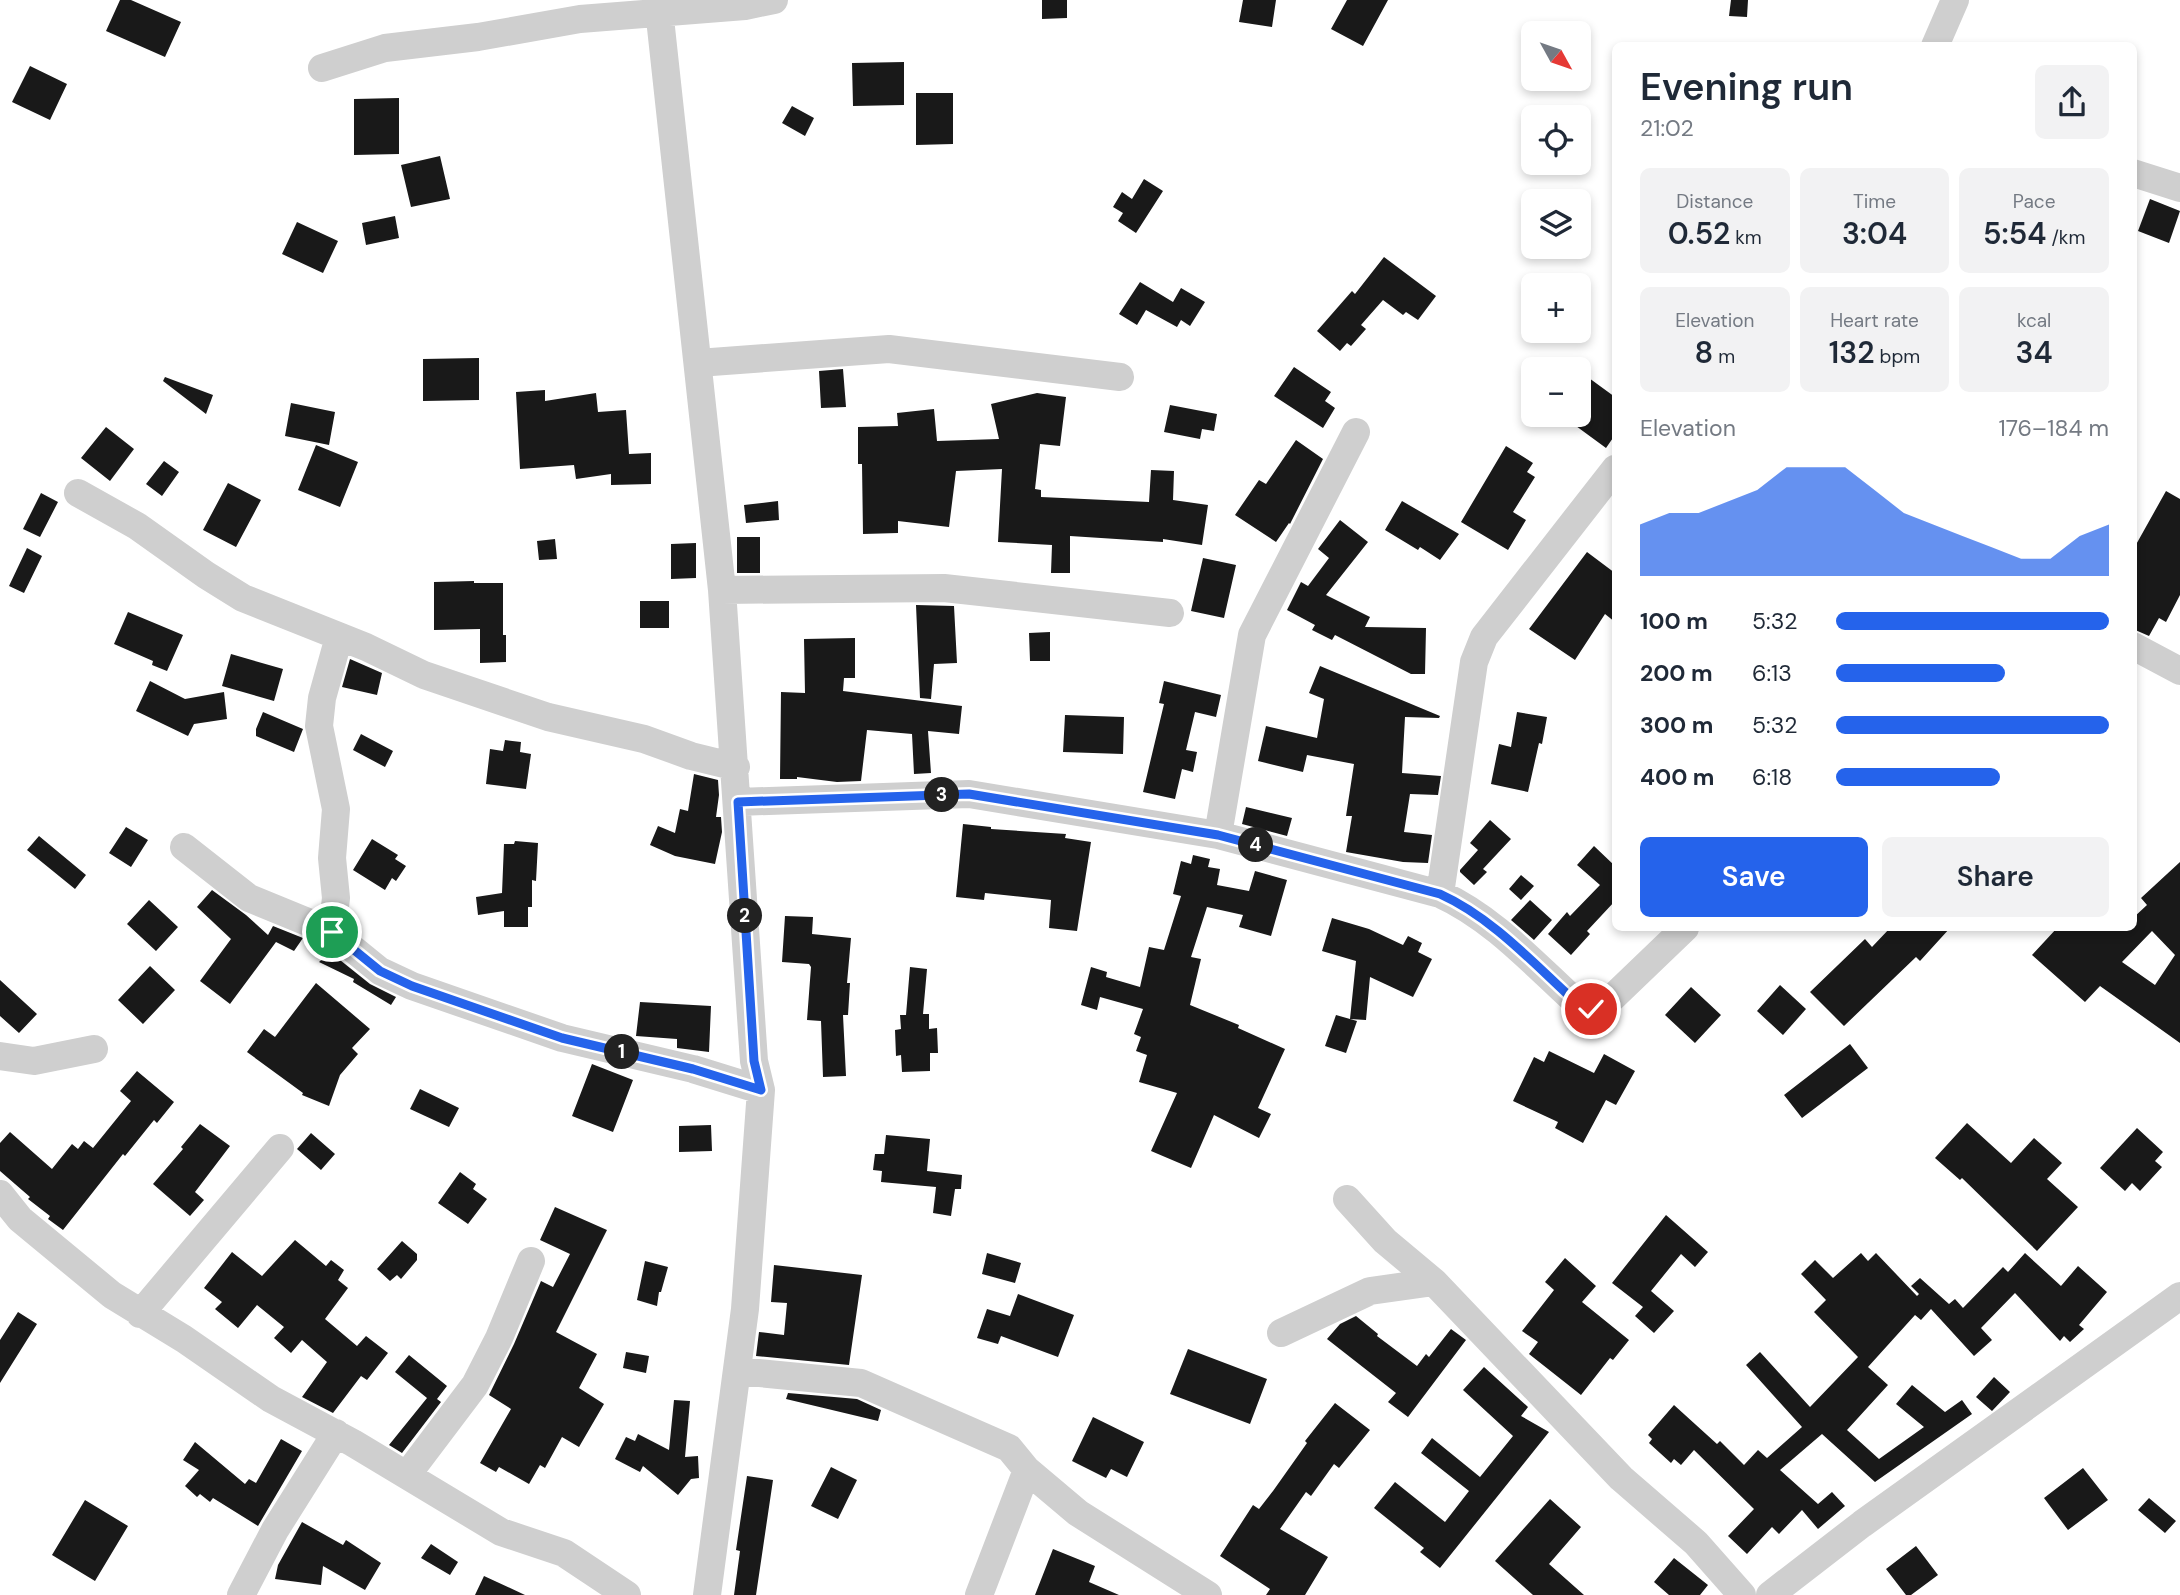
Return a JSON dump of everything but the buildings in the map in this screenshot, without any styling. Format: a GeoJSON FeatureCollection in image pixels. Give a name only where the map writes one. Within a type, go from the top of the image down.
{"type":"FeatureCollection","features":[{"type":"Feature","properties":{"kind":"street"},"geometry":{"type":"LineString","coordinates":[[322,68],[385,48],[478,37],[659,6],[745,6],[774,0]]}},
{"type":"Feature","properties":{"kind":"street"},"geometry":{"type":"LineString","coordinates":[[1937,42],[1955,0]]}},
{"type":"Feature","properties":{"kind":"street"},"geometry":{"type":"LineString","coordinates":[[659,6],[722,590],[754,1061],[761,1090],[745,1309],[707,1595]]}},
{"type":"Feature","properties":{"kind":"street"},"geometry":{"type":"LineString","coordinates":[[2137,174],[2180,188]]}},
{"type":"Feature","properties":{"kind":"street"},"geometry":{"type":"LineString","coordinates":[[698,363],[889,349],[1120,377]]}},
{"type":"Feature","properties":{"kind":"street"},"geometry":{"type":"LineString","coordinates":[[1218,835],[1252,635],[1356,432]]}},
{"type":"Feature","properties":{"kind":"street"},"geometry":{"type":"LineString","coordinates":[[1440,894],[1474,662],[1484,637],[1612,473]]}},
{"type":"Feature","properties":{"kind":"street"},"geometry":{"type":"LineString","coordinates":[[78,493],[137,526],[243,598],[424,675],[548,717],[644,740],[691,756],[736,767]]}},
{"type":"Feature","properties":{"kind":"street"},"geometry":{"type":"LineString","coordinates":[[722,590],[944,588],[1170,613]]}},
{"type":"Feature","properties":{"kind":"street"},"geometry":{"type":"LineString","coordinates":[[332,932],[336,898],[332,858],[336,809],[319,726],[322,698],[339,637]]}},
{"type":"Feature","properties":{"kind":"street"},"geometry":{"type":"LineString","coordinates":[[2137,648],[2180,671]]}},
{"type":"Feature","properties":{"kind":"street"},"geometry":{"type":"LineString","coordinates":[[738,802],[969,794],[1218,835],[1440,894],[1467,906],[1577,1003],[1591,1009],[1599,1009],[1611,999],[1682,931]]}},
{"type":"Feature","properties":{"kind":"street"},"geometry":{"type":"LineString","coordinates":[[184,847],[249,898],[332,932],[380,971],[412,986],[562,1038],[693,1069],[761,1090]]}},
{"type":"Feature","properties":{"kind":"street"},"geometry":{"type":"LineString","coordinates":[[0,1056],[34,1061],[94,1048]]}},
{"type":"Feature","properties":{"kind":"street"},"geometry":{"type":"LineString","coordinates":[[140,1314],[280,1148]]}},
{"type":"Feature","properties":{"kind":"street"},"geometry":{"type":"LineString","coordinates":[[0,1194],[20,1219],[111,1295],[184,1339],[271,1399],[336,1433],[501,1532],[564,1553],[627,1595]]}},
{"type":"Feature","properties":{"kind":"street"},"geometry":{"type":"LineString","coordinates":[[1348,1199],[1385,1241],[1434,1282],[1621,1478],[1696,1543],[1742,1595]]}},
{"type":"Feature","properties":{"kind":"street"},"geometry":{"type":"LineString","coordinates":[[407,1475],[475,1385],[499,1338],[531,1261]]}},
{"type":"Feature","properties":{"kind":"street"},"geometry":{"type":"LineString","coordinates":[[1282,1333],[1370,1291],[1434,1282]]}},
{"type":"Feature","properties":{"kind":"street"},"geometry":{"type":"LineString","coordinates":[[1770,1595],[1862,1524],[2180,1296]]}},
{"type":"Feature","properties":{"kind":"street"},"geometry":{"type":"LineString","coordinates":[[738,1371],[861,1383],[1009,1448],[1027,1470],[1078,1513],[1208,1595]]}},
{"type":"Feature","properties":{"kind":"street"},"geometry":{"type":"LineString","coordinates":[[241,1595],[275,1530],[336,1433]]}},
{"type":"Feature","properties":{"kind":"street"},"geometry":{"type":"LineString","coordinates":[[979,1595],[1027,1470]]}},
{"type":"Feature","properties":{"kind":"route"},"geometry":{"type":"LineString","coordinates":[[332,932],[380,971],[412,986],[562,1038],[693,1069],[761,1090],[754,1061],[738,802],[969,794],[1218,835],[1440,894],[1467,906],[1577,1003],[1591,1009]]}}]}
